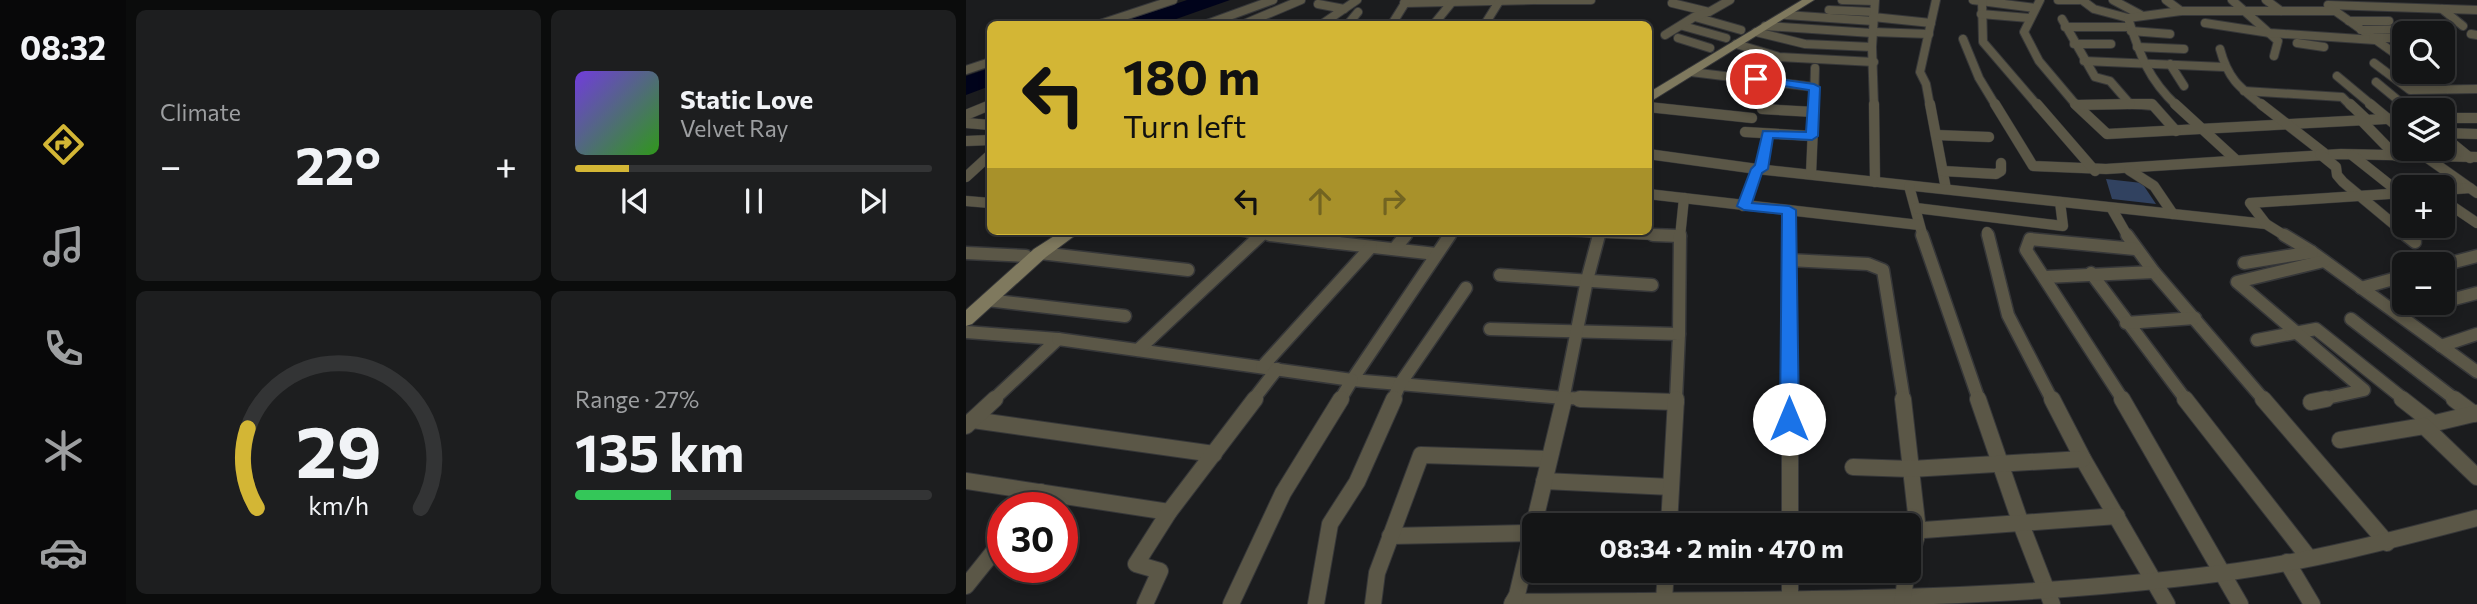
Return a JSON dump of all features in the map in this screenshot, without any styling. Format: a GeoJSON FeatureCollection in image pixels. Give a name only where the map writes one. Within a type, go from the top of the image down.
{"type":"FeatureCollection","features":[{"type":"Feature","properties":{"kind":"main road"},"geometry":{"type":"LineString","coordinates":[[1652,96],[1690,72],[1731,41],[1741,30],[1793,4],[1809,0]]}},
{"type":"Feature","properties":{"kind":"main road"},"geometry":{"type":"LineString","coordinates":[[1652,84],[1710,48],[1760,29],[1786,15],[1793,4]]}},
{"type":"Feature","properties":{"kind":"main road"},"geometry":{"type":"LineString","coordinates":[[966,306],[1057,235]]}},
{"type":"Feature","properties":{"kind":"main road"},"geometry":{"type":"LineString","coordinates":[[966,320],[1033,255],[1066,235]]}},
{"type":"Feature","properties":{"kind":"street"},"geometry":{"type":"LineString","coordinates":[[1109,21],[1173,0]]}},
{"type":"Feature","properties":{"kind":"street"},"geometry":{"type":"LineString","coordinates":[[1215,21],[1273,0]]}},
{"type":"Feature","properties":{"kind":"street"},"geometry":{"type":"LineString","coordinates":[[1251,21],[1301,0]]}},
{"type":"Feature","properties":{"kind":"street"},"geometry":{"type":"LineString","coordinates":[[1326,21],[1357,0]]}},
{"type":"Feature","properties":{"kind":"street"},"geometry":{"type":"LineString","coordinates":[[1487,21],[1500,0]]}},
{"type":"Feature","properties":{"kind":"street"},"geometry":{"type":"LineString","coordinates":[[1394,21],[1406,2],[1591,0]]}},
{"type":"Feature","properties":{"kind":"street"},"geometry":{"type":"LineString","coordinates":[[1665,35],[1730,0]]}},
{"type":"Feature","properties":{"kind":"street"},"geometry":{"type":"LineString","coordinates":[[1842,0],[1875,1],[1872,33],[1875,182]]}},
{"type":"Feature","properties":{"kind":"street"},"geometry":{"type":"LineString","coordinates":[[1936,0],[1920,72],[1926,84],[1946,189]]}},
{"type":"Feature","properties":{"kind":"street"},"geometry":{"type":"LineString","coordinates":[[1973,0],[2037,4],[2024,32],[2032,54],[2107,134],[2392,118]]}},
{"type":"Feature","properties":{"kind":"street"},"geometry":{"type":"LineString","coordinates":[[1982,0],[1983,42],[2095,171]]}},
{"type":"Feature","properties":{"kind":"street"},"geometry":{"type":"LineString","coordinates":[[2058,0],[2082,0],[2094,9],[2128,18],[2181,11],[2336,11]]}},
{"type":"Feature","properties":{"kind":"street"},"geometry":{"type":"LineString","coordinates":[[2113,0],[2141,15]]}},
{"type":"Feature","properties":{"kind":"street"},"geometry":{"type":"LineString","coordinates":[[2166,0],[2181,11]]}},
{"type":"Feature","properties":{"kind":"street"},"geometry":{"type":"LineString","coordinates":[[2232,0],[2278,41],[2324,47]]}},
{"type":"Feature","properties":{"kind":"street"},"geometry":{"type":"LineString","coordinates":[[2266,0],[2281,11]]}},
{"type":"Feature","properties":{"kind":"street"},"geometry":{"type":"LineString","coordinates":[[2400,0],[2410,8]]}},
{"type":"Feature","properties":{"kind":"street"},"geometry":{"type":"LineString","coordinates":[[1436,21],[1452,2]]}},
{"type":"Feature","properties":{"kind":"street"},"geometry":{"type":"LineString","coordinates":[[1672,3],[1709,12]]}},
{"type":"Feature","properties":{"kind":"street"},"geometry":{"type":"LineString","coordinates":[[2325,3],[2477,10]]}},
{"type":"Feature","properties":{"kind":"street"},"geometry":{"type":"LineString","coordinates":[[2325,3],[2392,52]]}},
{"type":"Feature","properties":{"kind":"street"},"geometry":{"type":"LineString","coordinates":[[1318,4],[1344,9]]}},
{"type":"Feature","properties":{"kind":"street"},"geometry":{"type":"LineString","coordinates":[[1793,4],[1931,23]]}},
{"type":"Feature","properties":{"kind":"street"},"geometry":{"type":"LineString","coordinates":[[2441,9],[2463,26]]}},
{"type":"Feature","properties":{"kind":"street"},"geometry":{"type":"LineString","coordinates":[[1350,21],[1358,12]]}},
{"type":"Feature","properties":{"kind":"street"},"geometry":{"type":"LineString","coordinates":[[1981,14],[2029,18]]}},
{"type":"Feature","properties":{"kind":"street"},"geometry":{"type":"LineString","coordinates":[[1786,15],[1873,17]]}},
{"type":"Feature","properties":{"kind":"street"},"geometry":{"type":"LineString","coordinates":[[1694,17],[1741,30]]}},
{"type":"Feature","properties":{"kind":"street"},"geometry":{"type":"LineString","coordinates":[[2128,18],[2137,47],[2157,87],[2235,159]]}},
{"type":"Feature","properties":{"kind":"street"},"geometry":{"type":"LineString","coordinates":[[2349,21],[2392,21]]}},
{"type":"Feature","properties":{"kind":"street"},"geometry":{"type":"LineString","coordinates":[[2130,104],[2110,80],[2095,77],[2063,23],[2171,34]]}},
{"type":"Feature","properties":{"kind":"street"},"geometry":{"type":"LineString","coordinates":[[2205,23],[2304,36],[2392,38]]}},
{"type":"Feature","properties":{"kind":"street"},"geometry":{"type":"LineString","coordinates":[[1683,26],[1779,57],[1874,62]]}},
{"type":"Feature","properties":{"kind":"street"},"geometry":{"type":"LineString","coordinates":[[1760,29],[1928,34]]}},
{"type":"Feature","properties":{"kind":"street"},"geometry":{"type":"LineString","coordinates":[[1760,29],[1805,44],[1872,47]]}},
{"type":"Feature","properties":{"kind":"street"},"geometry":{"type":"LineString","coordinates":[[2295,29],[2304,36]]}},
{"type":"Feature","properties":{"kind":"street"},"geometry":{"type":"LineString","coordinates":[[2361,30],[2392,30]]}},
{"type":"Feature","properties":{"kind":"street"},"geometry":{"type":"LineString","coordinates":[[1678,38],[1710,48]]}},
{"type":"Feature","properties":{"kind":"street"},"geometry":{"type":"LineString","coordinates":[[1962,39],[1979,78],[2033,166],[2095,171],[2322,154],[2392,156]]}},
{"type":"Feature","properties":{"kind":"street"},"geometry":{"type":"LineString","coordinates":[[2274,56],[2278,41]]}},
{"type":"Feature","properties":{"kind":"street"},"geometry":{"type":"LineString","coordinates":[[2074,44],[2111,44]]}},
{"type":"Feature","properties":{"kind":"street"},"geometry":{"type":"LineString","coordinates":[[2137,47],[2184,49]]}},
{"type":"Feature","properties":{"kind":"street"},"geometry":{"type":"LineString","coordinates":[[2220,49],[2224,67],[2244,91],[2322,154],[2336,167],[2339,179],[2415,242]]}},
{"type":"Feature","properties":{"kind":"street"},"geometry":{"type":"LineString","coordinates":[[2084,61],[2224,67]]}},
{"type":"Feature","properties":{"kind":"street"},"geometry":{"type":"LineString","coordinates":[[966,70],[987,63]]}},
{"type":"Feature","properties":{"kind":"street"},"geometry":{"type":"LineString","coordinates":[[2170,64],[2184,86]]}},
{"type":"Feature","properties":{"kind":"street"},"geometry":{"type":"LineString","coordinates":[[2374,64],[2410,90],[2475,91]]}},
{"type":"Feature","properties":{"kind":"street"},"geometry":{"type":"LineString","coordinates":[[1811,174],[1815,68]]}},
{"type":"Feature","properties":{"kind":"street"},"geometry":{"type":"LineString","coordinates":[[1690,72],[1814,87]]}},
{"type":"Feature","properties":{"kind":"street"},"geometry":{"type":"LineString","coordinates":[[2337,76],[2392,122]]}},
{"type":"Feature","properties":{"kind":"street"},"geometry":{"type":"LineString","coordinates":[[2376,82],[2396,98]]}},
{"type":"Feature","properties":{"kind":"street"},"geometry":{"type":"LineString","coordinates":[[2439,84],[2447,89]]}},
{"type":"Feature","properties":{"kind":"street"},"geometry":{"type":"LineString","coordinates":[[2244,91],[2342,97],[2392,152]]}},
{"type":"Feature","properties":{"kind":"street"},"geometry":{"type":"LineString","coordinates":[[2077,105],[2152,104],[2176,131]]}},
{"type":"Feature","properties":{"kind":"street"},"geometry":{"type":"LineString","coordinates":[[966,115],[987,106]]}},
{"type":"Feature","properties":{"kind":"street"},"geometry":{"type":"LineString","coordinates":[[1652,107],[1752,118]]}},
{"type":"Feature","properties":{"kind":"street"},"geometry":{"type":"LineString","coordinates":[[1762,109],[1815,112]]}},
{"type":"Feature","properties":{"kind":"street"},"geometry":{"type":"LineString","coordinates":[[2455,117],[2477,118]]}},
{"type":"Feature","properties":{"kind":"street"},"geometry":{"type":"LineString","coordinates":[[966,122],[987,125]]}},
{"type":"Feature","properties":{"kind":"street"},"geometry":{"type":"LineString","coordinates":[[2371,130],[2392,131]]}},
{"type":"Feature","properties":{"kind":"street"},"geometry":{"type":"LineString","coordinates":[[1745,132],[1812,136]]}},
{"type":"Feature","properties":{"kind":"street"},"geometry":{"type":"LineString","coordinates":[[966,133],[987,133]]}},
{"type":"Feature","properties":{"kind":"street"},"geometry":{"type":"LineString","coordinates":[[1744,206],[1759,169],[1767,134]]}},
{"type":"Feature","properties":{"kind":"street"},"geometry":{"type":"LineString","coordinates":[[2455,134],[2477,134]]}},
{"type":"Feature","properties":{"kind":"street"},"geometry":{"type":"LineString","coordinates":[[1936,135],[1989,137]]}},
{"type":"Feature","properties":{"kind":"street"},"geometry":{"type":"LineString","coordinates":[[966,141],[987,140]]}},
{"type":"Feature","properties":{"kind":"street"},"geometry":{"type":"LineString","coordinates":[[2455,144],[2474,159]]}},
{"type":"Feature","properties":{"kind":"street"},"geometry":{"type":"LineString","coordinates":[[1652,155],[2112,209],[2266,224]]}},
{"type":"Feature","properties":{"kind":"street"},"geometry":{"type":"LineString","coordinates":[[2352,155],[2392,185]]}},
{"type":"Feature","properties":{"kind":"street"},"geometry":{"type":"LineString","coordinates":[[966,177],[987,158]]}},
{"type":"Feature","properties":{"kind":"street"},"geometry":{"type":"LineString","coordinates":[[2455,158],[2474,159]]}},
{"type":"Feature","properties":{"kind":"street"},"geometry":{"type":"LineString","coordinates":[[2432,161],[2473,190]]}},
{"type":"Feature","properties":{"kind":"street"},"geometry":{"type":"LineString","coordinates":[[1943,171],[1996,174],[2001,171],[2001,163]]}},
{"type":"Feature","properties":{"kind":"street"},"geometry":{"type":"LineString","coordinates":[[2129,170],[2154,186],[2173,214]]}},
{"type":"Feature","properties":{"kind":"street"},"geometry":{"type":"LineString","coordinates":[[1909,186],[1919,225],[2021,524],[2049,597]]}},
{"type":"Feature","properties":{"kind":"street"},"geometry":{"type":"LineString","coordinates":[[2455,190],[2473,190]]}},
{"type":"Feature","properties":{"kind":"street"},"geometry":{"type":"LineString","coordinates":[[1652,194],[1919,225]]}},
{"type":"Feature","properties":{"kind":"street"},"geometry":{"type":"LineString","coordinates":[[2392,194],[2250,203],[2266,224],[2312,252],[2477,372]]}},
{"type":"Feature","properties":{"kind":"street"},"geometry":{"type":"LineString","coordinates":[[1670,513],[1679,334],[1679,236],[1684,198]]}},
{"type":"Feature","properties":{"kind":"street"},"geometry":{"type":"LineString","coordinates":[[966,201],[987,203]]}},
{"type":"Feature","properties":{"kind":"street"},"geometry":{"type":"LineString","coordinates":[[1916,208],[2063,226],[2060,202]]}},
{"type":"Feature","properties":{"kind":"street"},"geometry":{"type":"LineString","coordinates":[[2455,208],[2477,223]]}},
{"type":"Feature","properties":{"kind":"street"},"geometry":{"type":"LineString","coordinates":[[2112,209],[2135,249],[2387,543]]}},
{"type":"Feature","properties":{"kind":"street"},"geometry":{"type":"LineString","coordinates":[[1789,210],[1790,513]]}},
{"type":"Feature","properties":{"kind":"street"},"geometry":{"type":"LineString","coordinates":[[1987,232],[2008,315],[2083,459],[2167,604]]}},
{"type":"Feature","properties":{"kind":"street"},"geometry":{"type":"LineString","coordinates":[[1138,350],[1261,235]]}},
{"type":"Feature","properties":{"kind":"street"},"geometry":{"type":"LineString","coordinates":[[1278,235],[1436,254]]}},
{"type":"Feature","properties":{"kind":"street"},"geometry":{"type":"LineString","coordinates":[[1329,242],[1335,235]]}},
{"type":"Feature","properties":{"kind":"street"},"geometry":{"type":"LineString","coordinates":[[1395,248],[1406,235]]}},
{"type":"Feature","properties":{"kind":"street"},"geometry":{"type":"LineString","coordinates":[[1231,604],[1283,493],[1352,380],[1450,235]]}},
{"type":"Feature","properties":{"kind":"street"},"geometry":{"type":"LineString","coordinates":[[1537,513],[1598,235]]}},
{"type":"Feature","properties":{"kind":"street"},"geometry":{"type":"LineString","coordinates":[[1652,235],[1679,236]]}},
{"type":"Feature","properties":{"kind":"street"},"geometry":{"type":"LineString","coordinates":[[2135,249],[2030,239],[2026,250],[2140,426],[2241,604]]}},
{"type":"Feature","properties":{"kind":"street"},"geometry":{"type":"LineString","coordinates":[[1145,604],[1160,571],[1136,564],[1169,512],[1214,454],[1270,368],[1371,247]]}},
{"type":"Feature","properties":{"kind":"street"},"geometry":{"type":"LineString","coordinates":[[2244,263],[2312,252]]}},
{"type":"Feature","properties":{"kind":"street"},"geometry":{"type":"LineString","coordinates":[[966,253],[1033,255],[1188,270]]}},
{"type":"Feature","properties":{"kind":"street"},"geometry":{"type":"LineString","coordinates":[[2455,262],[2477,256]]}},
{"type":"Feature","properties":{"kind":"street"},"geometry":{"type":"LineString","coordinates":[[1789,260],[1868,264],[1883,270],[1903,395],[1912,513]]}},
{"type":"Feature","properties":{"kind":"street"},"geometry":{"type":"LineString","coordinates":[[2311,402],[2364,390],[2236,282],[2324,261]]}},
{"type":"Feature","properties":{"kind":"street"},"geometry":{"type":"LineString","coordinates":[[2045,277],[2154,272]]}},
{"type":"Feature","properties":{"kind":"street"},"geometry":{"type":"LineString","coordinates":[[2091,273],[2126,323],[2309,558]]}},
{"type":"Feature","properties":{"kind":"street"},"geometry":{"type":"LineString","coordinates":[[1500,275],[1652,285]]}},
{"type":"Feature","properties":{"kind":"street"},"geometry":{"type":"LineString","coordinates":[[2361,288],[2392,279]]}},
{"type":"Feature","properties":{"kind":"street"},"geometry":{"type":"LineString","coordinates":[[1317,604],[1330,524],[1357,482],[1400,384],[1466,288]]}},
{"type":"Feature","properties":{"kind":"street"},"geometry":{"type":"LineString","coordinates":[[2455,299],[2477,293]]}},
{"type":"Feature","properties":{"kind":"street"},"geometry":{"type":"LineString","coordinates":[[987,300],[1125,316]]}},
{"type":"Feature","properties":{"kind":"street"},"geometry":{"type":"LineString","coordinates":[[2126,323],[2195,318]]}},
{"type":"Feature","properties":{"kind":"street"},"geometry":{"type":"LineString","coordinates":[[2351,319],[2476,414]]}},
{"type":"Feature","properties":{"kind":"street"},"geometry":{"type":"LineString","coordinates":[[1490,329],[1679,334]]}},
{"type":"Feature","properties":{"kind":"street"},"geometry":{"type":"LineString","coordinates":[[2257,340],[2316,329],[2429,425],[2477,477]]}},
{"type":"Feature","properties":{"kind":"street"},"geometry":{"type":"LineString","coordinates":[[966,332],[1058,339],[1352,380],[1564,398],[1676,402]]}},
{"type":"Feature","properties":{"kind":"street"},"geometry":{"type":"LineString","coordinates":[[2441,346],[2477,334]]}},
{"type":"Feature","properties":{"kind":"street"},"geometry":{"type":"LineString","coordinates":[[969,423],[1058,339]]}},
{"type":"Feature","properties":{"kind":"street"},"geometry":{"type":"LineString","coordinates":[[2340,440],[2476,414]]}},
{"type":"Feature","properties":{"kind":"street"},"geometry":{"type":"LineString","coordinates":[[969,423],[1214,454]]}},
{"type":"Feature","properties":{"kind":"street"},"geometry":{"type":"LineString","coordinates":[[1373,604],[1377,573],[1421,455],[1549,459]]}},
{"type":"Feature","properties":{"kind":"street"},"geometry":{"type":"LineString","coordinates":[[1853,467],[1911,470],[2083,459]]}},
{"type":"Feature","properties":{"kind":"street"},"geometry":{"type":"LineString","coordinates":[[966,481],[1041,492]]}},
{"type":"Feature","properties":{"kind":"street"},"geometry":{"type":"LineString","coordinates":[[1544,481],[1671,487]]}},
{"type":"Feature","properties":{"kind":"street"},"geometry":{"type":"LineString","coordinates":[[1078,498],[1169,512]]}},
{"type":"Feature","properties":{"kind":"street"},"geometry":{"type":"LineString","coordinates":[[1921,530],[2117,516]]}},
{"type":"Feature","properties":{"kind":"street"},"geometry":{"type":"LineString","coordinates":[[1522,570],[1513,603],[1790,598],[1901,601],[2049,597],[2309,558],[2387,543],[2477,518]]}},
{"type":"Feature","properties":{"kind":"street"},"geometry":{"type":"LineString","coordinates":[[1390,536],[1522,533]]}},
{"type":"Feature","properties":{"kind":"street"},"geometry":{"type":"LineString","coordinates":[[966,586],[987,560]]}},
{"type":"Feature","properties":{"kind":"street"},"geometry":{"type":"LineString","coordinates":[[2287,562],[2312,604]]}},
{"type":"Feature","properties":{"kind":"street"},"geometry":{"type":"LineString","coordinates":[[1664,600],[1665,583]]}},
{"type":"Feature","properties":{"kind":"street"},"geometry":{"type":"LineString","coordinates":[[1790,583],[1790,598]]}},
{"type":"Feature","properties":{"kind":"street"},"geometry":{"type":"LineString","coordinates":[[1901,601],[1905,583]]}},
{"type":"Feature","properties":{"kind":"shaded area"},"geometry":{"type":"Polygon","coordinates":[[[1187,0],[1230,0],[1170,21],[1125,21],[1187,0]]]}},
{"type":"Feature","properties":{"kind":"shaded area"},"geometry":{"type":"Polygon","coordinates":[[[987,69],[987,87],[966,95],[966,76],[987,69]]]}},
{"type":"Feature","properties":{"kind":"shaded area"},"geometry":{"type":"Polygon","coordinates":[[[2106,179],[2142,183],[2156,204],[2112,199],[2106,179]]]}},
{"type":"Feature","properties":{"kind":"route"},"geometry":{"type":"LineString","coordinates":[[1756,79],[1814,87],[1812,136],[1767,134],[1761,169],[1757,169],[1744,206],[1789,210],[1789,419]]}}]}
